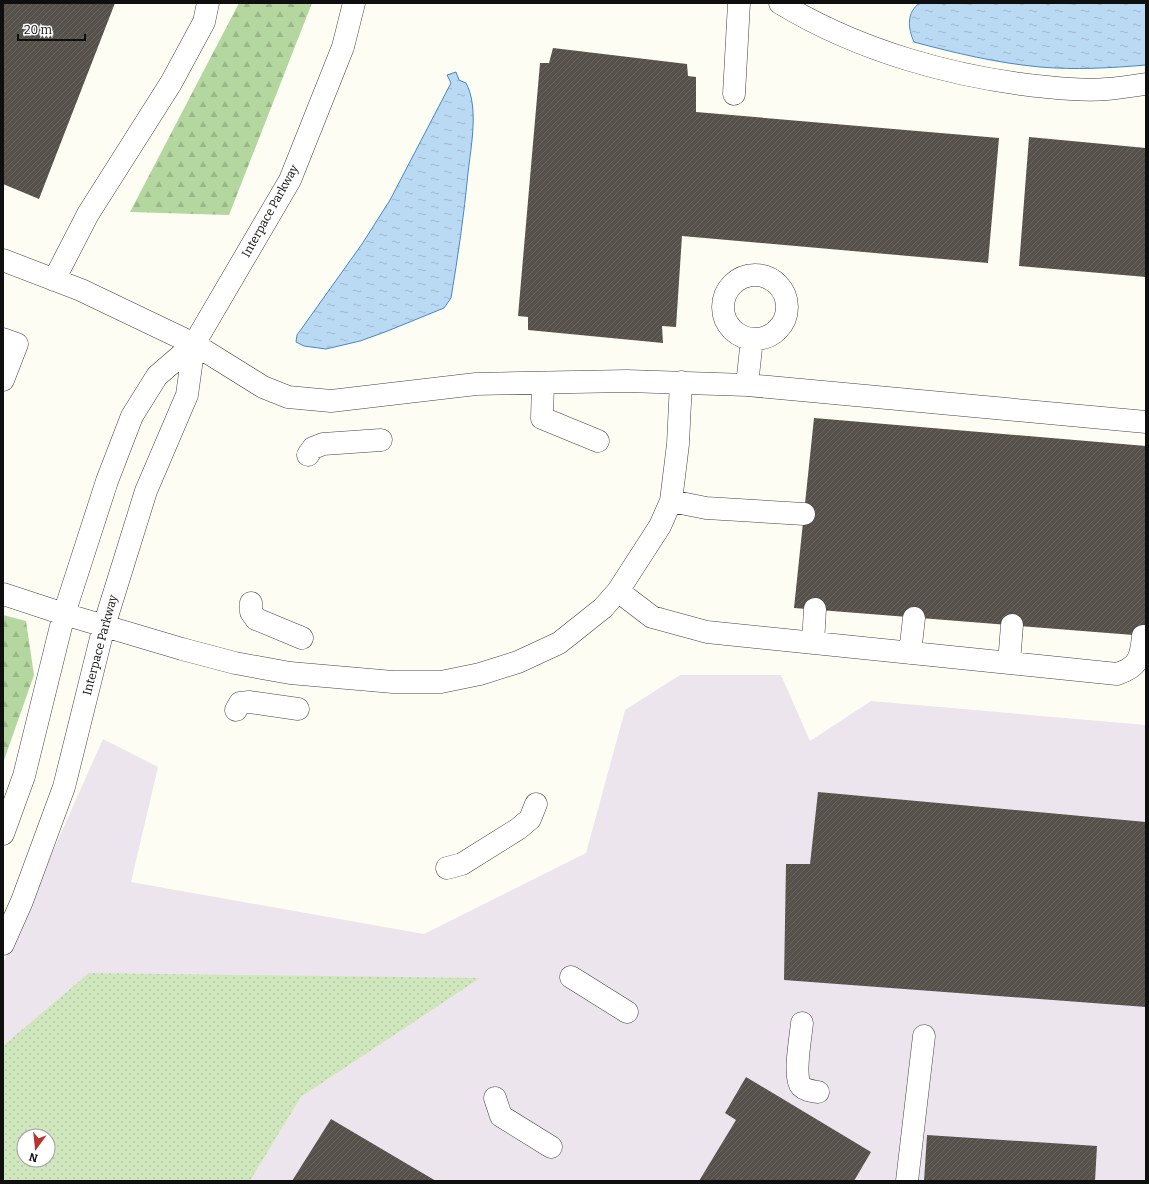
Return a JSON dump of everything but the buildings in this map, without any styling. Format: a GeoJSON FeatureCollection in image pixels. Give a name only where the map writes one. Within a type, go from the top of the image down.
{"type":"FeatureCollection","features":[{"type":"Feature","properties":{"kind":"street"},"geometry":{"type":"LineString","coordinates":[[54,280],[88,214],[171,83],[204,22],[208,3]]}},
{"type":"Feature","properties":{"kind":"street","name":"Interpace Parkway"},"geometry":{"type":"LineString","coordinates":[[3,834],[24,776],[64,614],[107,481],[132,416],[157,376],[194,344],[290,180],[343,47],[354,3]]}},
{"type":"Feature","properties":{"kind":"street"},"geometry":{"type":"LineString","coordinates":[[734,94],[738,3]]}},
{"type":"Feature","properties":{"kind":"street"},"geometry":{"type":"LineString","coordinates":[[780,3],[796,13],[864,43],[900,57],[960,74],[1022,85],[1066,89],[1106,90],[1146,84]]}},
{"type":"Feature","properties":{"kind":"street"},"geometry":{"type":"LineString","coordinates":[[3,260],[81,290],[194,344],[263,387],[295,397],[331,401],[476,384],[627,381],[681,382],[747,385],[1146,422]]}},
{"type":"Feature","properties":{"kind":"street"},"geometry":{"type":"LineString","coordinates":[[747,385],[752,338]]}},
{"type":"Feature","properties":{"kind":"street"},"geometry":{"type":"LineString","coordinates":[[3,339],[17,344],[3,380]]}},
{"type":"Feature","properties":{"kind":"street","name":"Interpace Parkway"},"geometry":{"type":"LineString","coordinates":[[3,944],[22,901],[64,787],[104,626],[146,491],[187,395],[194,344]]}},
{"type":"Feature","properties":{"kind":"street"},"geometry":{"type":"LineString","coordinates":[[3,594],[104,626],[235,663],[290,673],[393,682],[441,682],[480,674],[518,662],[559,643],[603,608],[618,591],[660,526],[671,502],[678,444],[681,382]]}},
{"type":"Feature","properties":{"kind":"street"},"geometry":{"type":"LineString","coordinates":[[543,383],[542,418],[598,441]]}},
{"type":"Feature","properties":{"kind":"street"},"geometry":{"type":"LineString","coordinates":[[308,455],[313,448],[323,444],[381,440]]}},
{"type":"Feature","properties":{"kind":"street"},"geometry":{"type":"LineString","coordinates":[[671,502],[706,508],[804,514]]}},
{"type":"Feature","properties":{"kind":"street"},"geometry":{"type":"LineString","coordinates":[[618,591],[652,617],[707,632],[1117,674],[1126,672],[1141,657],[1143,636]]}},
{"type":"Feature","properties":{"kind":"street"},"geometry":{"type":"LineString","coordinates":[[251,603],[251,612],[256,619],[302,638]]}},
{"type":"Feature","properties":{"kind":"street"},"geometry":{"type":"LineString","coordinates":[[813,643],[815,609]]}},
{"type":"Feature","properties":{"kind":"street"},"geometry":{"type":"LineString","coordinates":[[910,653],[914,618]]}},
{"type":"Feature","properties":{"kind":"street"},"geometry":{"type":"LineString","coordinates":[[1009,663],[1012,625]]}},
{"type":"Feature","properties":{"kind":"street"},"geometry":{"type":"LineString","coordinates":[[236,710],[240,703],[249,702],[298,709]]}},
{"type":"Feature","properties":{"kind":"street"},"geometry":{"type":"LineString","coordinates":[[447,868],[462,864],[518,829],[530,819],[536,804]]}},
{"type":"Feature","properties":{"kind":"street"},"geometry":{"type":"LineString","coordinates":[[571,977],[627,1012]]}},
{"type":"Feature","properties":{"kind":"street"},"geometry":{"type":"LineString","coordinates":[[802,1023],[797,1076],[800,1085],[807,1091],[818,1092]]}},
{"type":"Feature","properties":{"kind":"street"},"geometry":{"type":"LineString","coordinates":[[907,1181],[924,1036]]}},
{"type":"Feature","properties":{"kind":"street"},"geometry":{"type":"LineString","coordinates":[[495,1098],[501,1116],[551,1147]]}},
{"type":"Feature","properties":{"kind":"shaded area"},"geometry":{"type":"Polygon","coordinates":[[[680,675],[781,675],[810,741],[871,701],[1146,725],[1146,1181],[250,1181],[301,1097],[479,978],[3,1046],[3,963],[103,739],[158,767],[131,882],[424,934],[586,853],[625,710],[680,675]]]}},
{"type":"Feature","properties":{"kind":"green space"},"geometry":{"type":"Polygon","coordinates":[[[239,3],[312,3],[229,215],[130,212],[239,3]]]}},
{"type":"Feature","properties":{"kind":"green space"},"geometry":{"type":"Polygon","coordinates":[[[3,615],[26,621],[34,675],[3,763],[3,615]]]}},
{"type":"Feature","properties":{"kind":"green space"},"geometry":{"type":"Polygon","coordinates":[[[89,973],[480,978],[301,1097],[250,1181],[3,1181],[3,1046],[89,973]]]}},
{"type":"Feature","properties":{"kind":"water"},"geometry":{"type":"Polygon","coordinates":[[[920,3],[1146,3],[1146,65],[1093,68],[1040,67],[976,57],[914,42],[910,32],[910,16],[915,7],[920,3]]]}},
{"type":"Feature","properties":{"kind":"water"},"geometry":{"type":"Polygon","coordinates":[[[456,72],[459,80],[466,83],[470,93],[473,127],[463,220],[451,298],[444,308],[360,341],[326,349],[304,346],[296,342],[297,335],[362,244],[390,200],[451,83],[447,75],[456,72]]]}}]}
